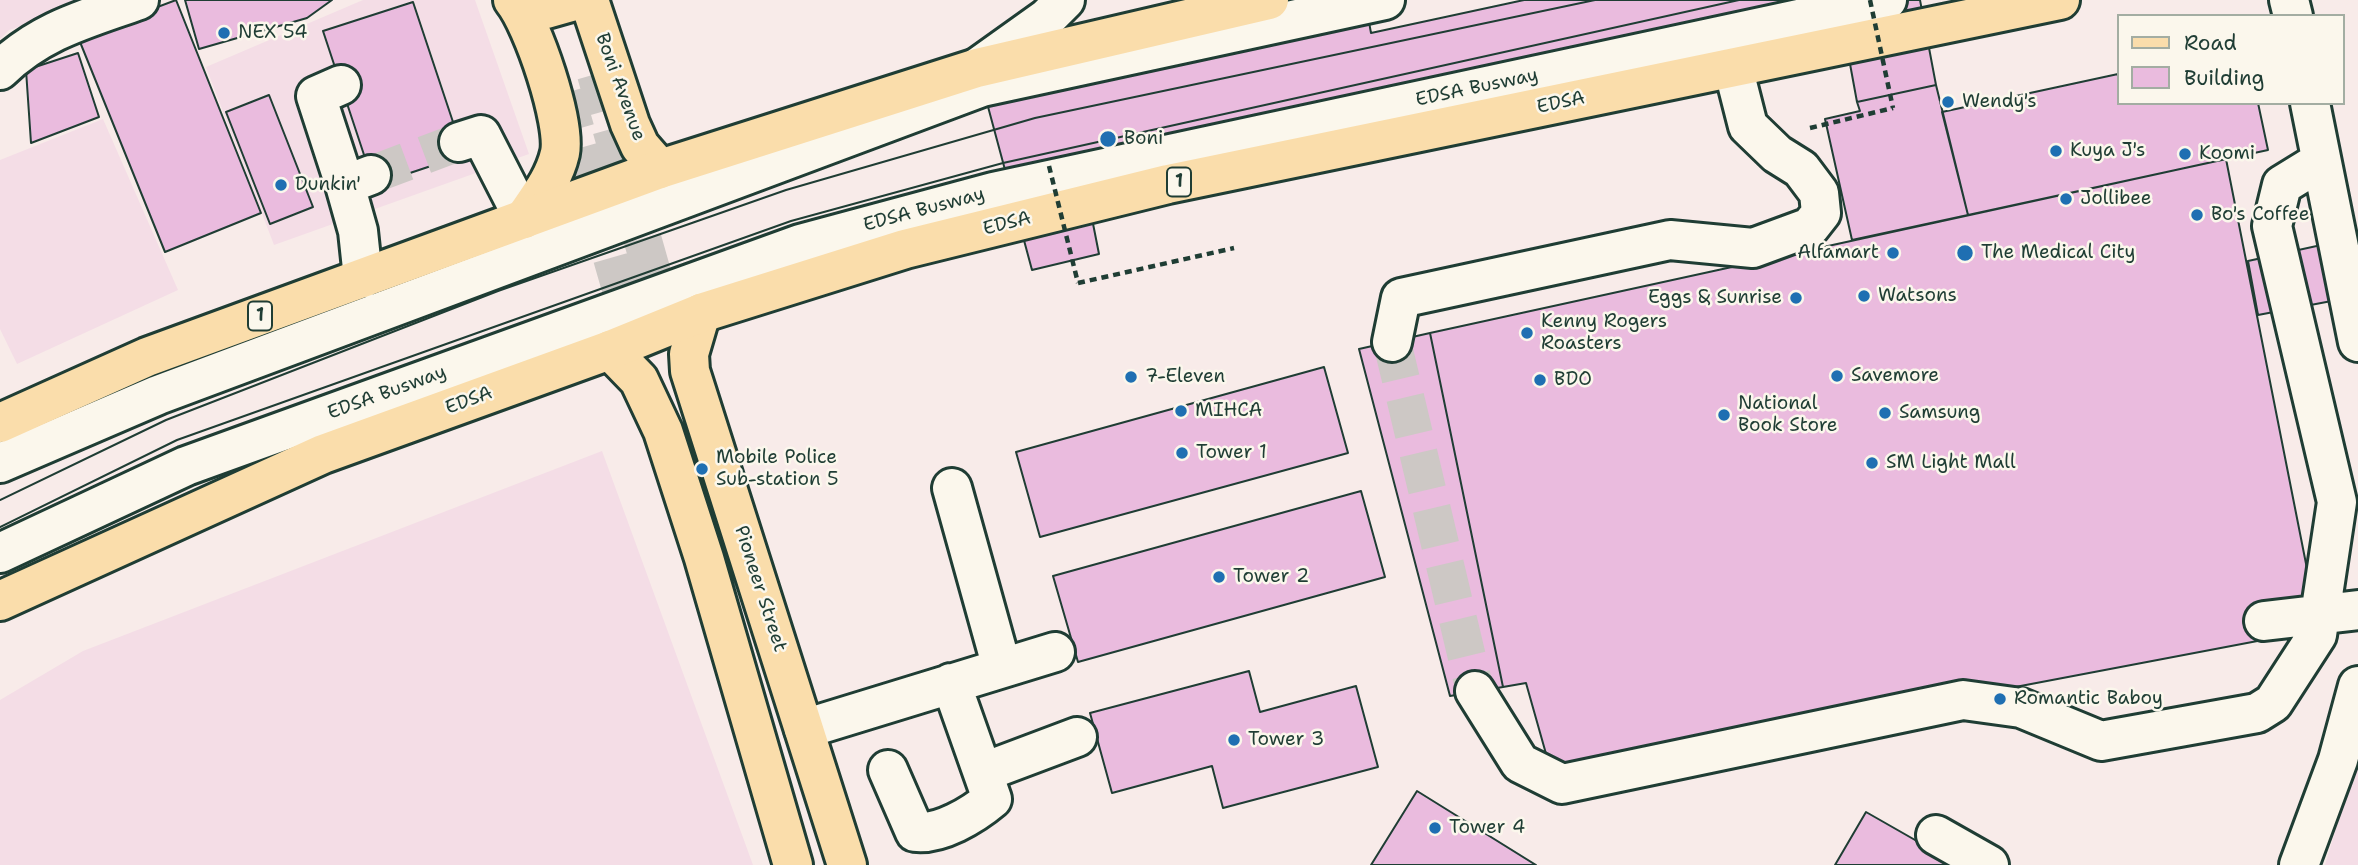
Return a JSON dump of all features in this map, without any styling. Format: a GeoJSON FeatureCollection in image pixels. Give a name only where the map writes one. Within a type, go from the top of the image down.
{"type":"FeatureCollection","features":[{"type":"Feature","properties":{"kind":"main road"},"geometry":{"type":"LineString","coordinates":[[524,219],[550,183],[561,150],[552,93],[519,7],[579,0]]}},
{"type":"Feature","properties":{"kind":"main road","name":"Boni Avenue"},"geometry":{"type":"LineString","coordinates":[[589,0],[630,124],[640,146],[660,169]]}},
{"type":"Feature","properties":{"kind":"main road","name":"1"},"geometry":{"type":"LineString","coordinates":[[0,423],[147,357],[660,169],[977,68],[1269,0]]}},
{"type":"Feature","properties":{"kind":"main road","name":"EDSA"},"geometry":{"type":"LineString","coordinates":[[0,601],[323,454],[610,350],[701,313],[905,249],[1167,184],[2060,0]]}},
{"type":"Feature","properties":{"kind":"main road","name":"Pioneer Street"},"geometry":{"type":"LineString","coordinates":[[701,313],[689,354],[690,371],[847,865]]}},
{"type":"Feature","properties":{"kind":"main road"},"geometry":{"type":"LineString","coordinates":[[610,350],[639,380],[651,401],[704,558],[793,865]]}},
{"type":"Feature","properties":{"kind":"main road"},"geometry":{"type":"LineString","coordinates":[[704,558],[746,544]]}},
{"type":"Feature","properties":{"kind":"street"},"geometry":{"type":"LineString","coordinates":[[0,70],[22,48],[46,34],[139,0]]}},
{"type":"Feature","properties":{"kind":"street"},"geometry":{"type":"LineString","coordinates":[[977,68],[1047,18],[1065,0]]}},
{"type":"Feature","properties":{"kind":"street"},"geometry":{"type":"LineString","coordinates":[[0,463],[158,395],[982,87],[1385,0]]}},
{"type":"Feature","properties":{"kind":"street","name":"EDSA Busway"},"geometry":{"type":"LineString","coordinates":[[0,553],[186,466],[800,244],[993,192],[1887,0]]}},
{"type":"Feature","properties":{"kind":"street"},"geometry":{"type":"LineString","coordinates":[[1392,342],[1401,298],[1670,240],[1753,248],[1810,227],[1821,213],[1819,192],[1801,169],[1777,154],[1748,126],[1733,67]]}},
{"type":"Feature","properties":{"kind":"street"},"geometry":{"type":"LineString","coordinates":[[341,85],[316,96],[358,180],[358,231],[363,278]]}},
{"type":"Feature","properties":{"kind":"street"},"geometry":{"type":"LineString","coordinates":[[2310,105],[2358,342]]}},
{"type":"Feature","properties":{"kind":"street"},"geometry":{"type":"LineString","coordinates":[[459,142],[481,135],[524,219]]}},
{"type":"Feature","properties":{"kind":"street"},"geometry":{"type":"LineString","coordinates":[[1475,691],[1520,763],[1562,784],[1963,700],[2021,708],[2101,741],[2257,713],[2273,703],[2317,635],[2337,502],[2272,226],[2282,185],[2321,161]]}},
{"type":"Feature","properties":{"kind":"street"},"geometry":{"type":"LineString","coordinates":[[952,488],[1002,668]]}},
{"type":"Feature","properties":{"kind":"street"},"geometry":{"type":"LineString","coordinates":[[2264,621],[2358,610]]}},
{"type":"Feature","properties":{"kind":"street"},"geometry":{"type":"LineString","coordinates":[[804,729],[1055,652]]}},
{"type":"Feature","properties":{"kind":"street"},"geometry":{"type":"LineString","coordinates":[[888,770],[915,832],[929,834],[981,808],[992,799],[951,683]]}},
{"type":"Feature","properties":{"kind":"street"},"geometry":{"type":"LineString","coordinates":[[2299,865],[2338,760],[2358,686]]}},
{"type":"Feature","properties":{"kind":"street"},"geometry":{"type":"LineString","coordinates":[[984,772],[1077,737]]}},
{"type":"Feature","properties":{"kind":"street"},"geometry":{"type":"LineString","coordinates":[[1936,835],[1989,865]]}},
{"type":"Feature","properties":{"kind":"path"},"geometry":{"type":"LineString","coordinates":[[1799,130],[1893,108],[1870,0]]}},
{"type":"Feature","properties":{"kind":"path"},"geometry":{"type":"LineString","coordinates":[[1049,166],[1078,283],[1234,248]]}},
{"type":"Feature","properties":{"kind":"shaded area"},"geometry":{"type":"Polygon","coordinates":[[[0,0],[102,0],[9,30],[0,39],[0,0]]]}},
{"type":"Feature","properties":{"kind":"shaded area"},"geometry":{"type":"Polygon","coordinates":[[[363,0],[475,0],[529,154],[274,245],[206,67],[363,0]]]}},
{"type":"Feature","properties":{"kind":"shaded area"},"geometry":{"type":"Polygon","coordinates":[[[103,119],[178,290],[17,364],[0,329],[0,160],[103,119]]]}},
{"type":"Feature","properties":{"kind":"shaded area"},"geometry":{"type":"Polygon","coordinates":[[[602,451],[753,865],[0,865],[0,700],[83,651],[602,451]]]}},
{"type":"Feature","properties":{"kind":"shaded area"},"geometry":{"type":"Polygon","coordinates":[[[2358,755],[2358,865],[2325,865],[2358,755]]]}},
{"type":"Feature","properties":{"kind":"building"},"geometry":{"type":"Polygon","coordinates":[[[176,0],[261,213],[165,252],[78,37],[176,0]]]}},
{"type":"Feature","properties":{"kind":"building","name":"NEX 54"},"geometry":{"type":"Polygon","coordinates":[[[185,0],[332,0],[307,18],[199,49],[185,0]]]}},
{"type":"Feature","properties":{"kind":"building","name":"Boni"},"geometry":{"type":"Polygon","coordinates":[[[1225,0],[1365,0],[1371,33],[1524,0],[1920,0],[1936,85],[1857,102],[1839,4],[1082,168],[1099,254],[1032,270],[987,103],[1225,0]]]}},
{"type":"Feature","properties":{"kind":"building"},"geometry":{"type":"Polygon","coordinates":[[[413,2],[464,155],[374,185],[323,31],[413,2]]]}},
{"type":"Feature","properties":{"kind":"building"},"geometry":{"type":"Polygon","coordinates":[[[78,53],[99,117],[31,143],[26,70],[78,53]]]}},
{"type":"Feature","properties":{"kind":"building"},"geometry":{"type":"Polygon","coordinates":[[[2116,74],[2116,105],[2258,105],[2268,150],[1968,215],[1942,112],[2116,74]]]}},
{"type":"Feature","properties":{"kind":"building"},"geometry":{"type":"Polygon","coordinates":[[[1936,85],[1968,215],[1852,240],[1825,119],[1860,111],[1857,102],[1936,85]]]}},
{"type":"Feature","properties":{"kind":"building"},"geometry":{"type":"Polygon","coordinates":[[[269,95],[313,207],[270,224],[226,112],[269,95]]]}},
{"type":"Feature","properties":{"kind":"building","name":"SM Light Mall"},"geometry":{"type":"Polygon","coordinates":[[[2226,159],[2312,594],[2259,605],[2268,639],[1552,775],[1526,683],[1503,687],[1430,333],[2226,159]]]}},
{"type":"Feature","properties":{"kind":"building"},"geometry":{"type":"Polygon","coordinates":[[[2358,237],[2358,296],[2258,315],[2248,261],[2358,237]]]}},
{"type":"Feature","properties":{"kind":"building"},"geometry":{"type":"Polygon","coordinates":[[[1430,333],[1503,687],[1450,696],[1359,349],[1430,333]]]}},
{"type":"Feature","properties":{"kind":"building","name":"Tower 1"},"geometry":{"type":"Polygon","coordinates":[[[1324,367],[1348,453],[1040,537],[1016,452],[1324,367]]]}},
{"type":"Feature","properties":{"kind":"building","name":"Tower 2"},"geometry":{"type":"Polygon","coordinates":[[[1361,491],[1385,577],[1078,662],[1053,576],[1361,491]]]}},
{"type":"Feature","properties":{"kind":"building","name":"Tower 3"},"geometry":{"type":"Polygon","coordinates":[[[1249,671],[1260,712],[1356,686],[1378,767],[1223,808],[1212,766],[1112,793],[1090,713],[1249,671]]]}},
{"type":"Feature","properties":{"kind":"building","name":"Tower 4"},"geometry":{"type":"Polygon","coordinates":[[[1417,791],[1536,865],[1371,865],[1417,791]]]}},
{"type":"Feature","properties":{"kind":"building"},"geometry":{"type":"Polygon","coordinates":[[[1866,812],[1959,865],[1835,865],[1866,812]]]}},
{"type":"Feature","properties":{"kind":"tunnel"},"geometry":{"type":"LineString","coordinates":[[596,74],[667,326]]}},
{"type":"Feature","properties":{"kind":"tunnel"},"geometry":{"type":"LineString","coordinates":[[565,93],[635,338]]}},
{"type":"Feature","properties":{"kind":"tunnel"},"geometry":{"type":"LineString","coordinates":[[371,175],[459,142]]}},
{"type":"Feature","properties":{"kind":"tunnel"},"geometry":{"type":"LineString","coordinates":[[1392,342],[1475,691]]}},
{"type":"Feature","properties":{"kind":"tram line"},"geometry":{"type":"LineString","coordinates":[[0,500],[166,420],[498,291],[786,190],[1035,118],[1595,0]]}},
{"type":"Feature","properties":{"kind":"tram line"},"geometry":{"type":"LineString","coordinates":[[0,527],[177,440],[791,221],[1003,163],[1739,0]]}},
{"type":"Feature","properties":{"kind":"place","name":"NEX 54"},"geometry":{"type":"Point","coordinates":[224,33]}},
{"type":"Feature","properties":{"kind":"place","name":"Wendy's"},"geometry":{"type":"Point","coordinates":[1948,102]}},
{"type":"Feature","properties":{"kind":"place","name":"Boni"},"geometry":{"type":"Point","coordinates":[1108,139]}},
{"type":"Feature","properties":{"kind":"place","name":"Kuya J's"},"geometry":{"type":"Point","coordinates":[2056,151]}},
{"type":"Feature","properties":{"kind":"place","name":"Koomi"},"geometry":{"type":"Point","coordinates":[2185,154]}},
{"type":"Feature","properties":{"kind":"place","name":"Dunkin'"},"geometry":{"type":"Point","coordinates":[281,185]}},
{"type":"Feature","properties":{"kind":"place","name":"Jollibee"},"geometry":{"type":"Point","coordinates":[2066,199]}},
{"type":"Feature","properties":{"kind":"place","name":"Bo's Coffee"},"geometry":{"type":"Point","coordinates":[2197,215]}},
{"type":"Feature","properties":{"kind":"place","name":"Alfamart"},"geometry":{"type":"Point","coordinates":[1893,253]}},
{"type":"Feature","properties":{"kind":"place","name":"The Medical City"},"geometry":{"type":"Point","coordinates":[1965,253]}},
{"type":"Feature","properties":{"kind":"place","name":"Watsons"},"geometry":{"type":"Point","coordinates":[1864,296]}},
{"type":"Feature","properties":{"kind":"place","name":"Eggs & Sunrise"},"geometry":{"type":"Point","coordinates":[1796,298]}},
{"type":"Feature","properties":{"kind":"place","name":"Kenny Rogers Roasters"},"geometry":{"type":"Point","coordinates":[1527,333]}},
{"type":"Feature","properties":{"kind":"place","name":"Savemore"},"geometry":{"type":"Point","coordinates":[1837,376]}},
{"type":"Feature","properties":{"kind":"place","name":"7-Eleven"},"geometry":{"type":"Point","coordinates":[1131,377]}},
{"type":"Feature","properties":{"kind":"place","name":"BDO"},"geometry":{"type":"Point","coordinates":[1540,380]}},
{"type":"Feature","properties":{"kind":"place","name":"MIHCA"},"geometry":{"type":"Point","coordinates":[1181,411]}},
{"type":"Feature","properties":{"kind":"place","name":"Samsung"},"geometry":{"type":"Point","coordinates":[1885,413]}},
{"type":"Feature","properties":{"kind":"place","name":"National Book Store"},"geometry":{"type":"Point","coordinates":[1724,415]}},
{"type":"Feature","properties":{"kind":"place","name":"Tower 1"},"geometry":{"type":"Point","coordinates":[1182,453]}},
{"type":"Feature","properties":{"kind":"place","name":"SM Light Mall"},"geometry":{"type":"Point","coordinates":[1872,463]}},
{"type":"Feature","properties":{"kind":"place","name":"Mobile Police Sub-station 5"},"geometry":{"type":"Point","coordinates":[702,469]}},
{"type":"Feature","properties":{"kind":"place","name":"Tower 2"},"geometry":{"type":"Point","coordinates":[1219,577]}},
{"type":"Feature","properties":{"kind":"place","name":"Romantic Baboy"},"geometry":{"type":"Point","coordinates":[2000,699]}},
{"type":"Feature","properties":{"kind":"place","name":"Tower 3"},"geometry":{"type":"Point","coordinates":[1234,740]}},
{"type":"Feature","properties":{"kind":"place","name":"Tower 4"},"geometry":{"type":"Point","coordinates":[1435,828]}}]}
